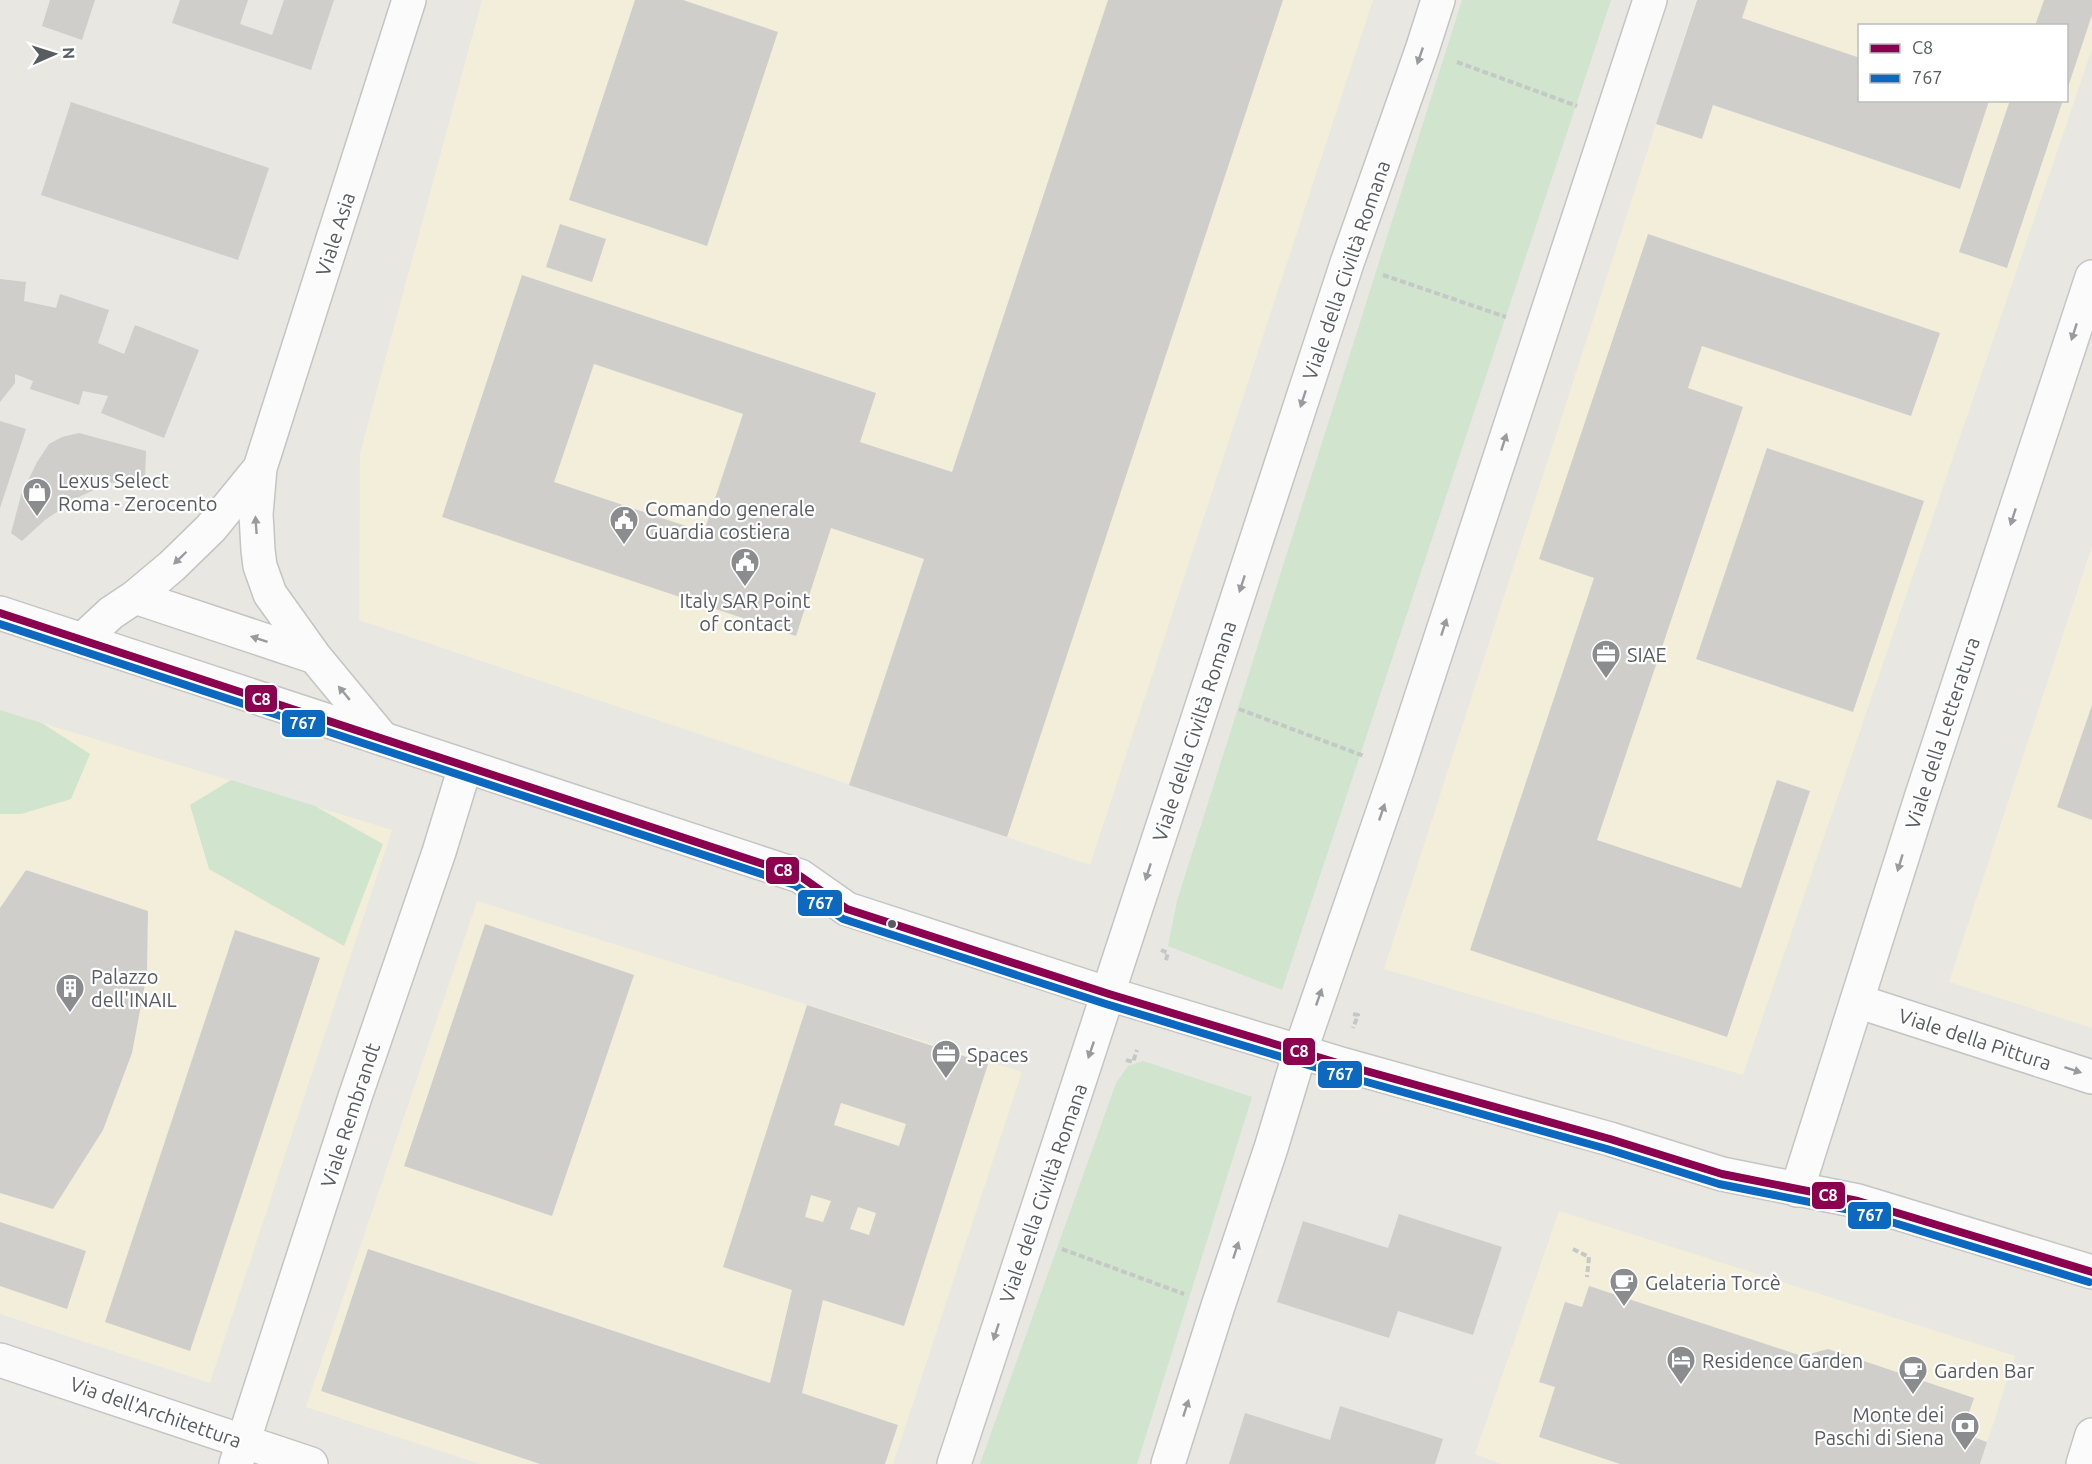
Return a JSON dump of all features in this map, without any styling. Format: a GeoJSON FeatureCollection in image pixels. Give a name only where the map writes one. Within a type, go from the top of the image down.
{"type":"FeatureCollection","features":[{"type":"Feature","properties":{"kind":"street","name":"Viale Asia"},"geometry":{"type":"LineString","coordinates":[[261,468],[409,0]]}},
{"type":"Feature","properties":{"kind":"street","name":"Viale della Civiltà Romana"},"geometry":{"type":"LineString","coordinates":[[954,1464],[1347,263],[1438,0]]}},
{"type":"Feature","properties":{"kind":"street"},"geometry":{"type":"LineString","coordinates":[[1168,1464],[1300,1052],[1398,768],[1650,0]]}},
{"type":"Feature","properties":{"kind":"street","name":"Viale della Letteratura"},"geometry":{"type":"LineString","coordinates":[[1797,1190],[1921,798],[2092,277]]}},
{"type":"Feature","properties":{"kind":"street"},"geometry":{"type":"LineString","coordinates":[[82,640],[111,613],[135,597],[172,566],[211,528],[261,468]]}},
{"type":"Feature","properties":{"kind":"street"},"geometry":{"type":"LineString","coordinates":[[261,468],[256,514],[262,575],[276,603],[315,657],[382,738]]}},
{"type":"Feature","properties":{"kind":"street"},"geometry":{"type":"LineString","coordinates":[[135,597],[315,657]]}},
{"type":"Feature","properties":{"kind":"street"},"geometry":{"type":"LineString","coordinates":[[0,613],[800,876],[847,909],[1109,994],[1300,1052],[1610,1139],[1722,1174],[1858,1201],[2092,1272]]}},
{"type":"Feature","properties":{"kind":"street","name":"Viale Rembrandt"},"geometry":{"type":"LineString","coordinates":[[239,1453],[348,1119],[439,852],[465,767]]}},
{"type":"Feature","properties":{"kind":"street","name":"Viale della Pittura"},"geometry":{"type":"LineString","coordinates":[[1857,1000],[2092,1077]]}},
{"type":"Feature","properties":{"kind":"street","name":"Via dell'Architettura"},"geometry":{"type":"LineString","coordinates":[[0,1360],[239,1453],[311,1464]]}},
{"type":"Feature","properties":{"kind":"street"},"geometry":{"type":"LineString","coordinates":[[2083,1464],[2092,1436]]}},
{"type":"Feature","properties":{"kind":"path"},"geometry":{"type":"LineString","coordinates":[[1422,50],[1611,118]]}},
{"type":"Feature","properties":{"kind":"path"},"geometry":{"type":"LineString","coordinates":[[1347,263],[1541,329]]}},
{"type":"Feature","properties":{"kind":"path"},"geometry":{"type":"LineString","coordinates":[[1205,697],[1398,768]]}},
{"type":"Feature","properties":{"kind":"path"},"geometry":{"type":"LineString","coordinates":[[1158,949],[1168,952],[1165,963]]}},
{"type":"Feature","properties":{"kind":"path"},"geometry":{"type":"LineString","coordinates":[[1027,1236],[1218,1306]]}},
{"type":"Feature","properties":{"kind":"path"},"geometry":{"type":"LineString","coordinates":[[1573,1250],[1589,1257],[1587,1277]]}},
{"type":"Feature","properties":{"kind":"shaded area"},"geometry":{"type":"Polygon","coordinates":[[[482,0],[1373,0],[1090,865],[359,620],[360,453],[482,0]]]}},
{"type":"Feature","properties":{"kind":"shaded area"},"geometry":{"type":"Polygon","coordinates":[[[1696,0],[2092,0],[2092,49],[1743,1075],[1384,969],[1696,0]]]}},
{"type":"Feature","properties":{"kind":"shaded area"},"geometry":{"type":"Polygon","coordinates":[[[2092,546],[2092,1028],[1949,982],[2092,546]]]}},
{"type":"Feature","properties":{"kind":"shaded area"},"geometry":{"type":"Polygon","coordinates":[[[0,710],[392,830],[210,1383],[0,1314],[0,710]]]}},
{"type":"Feature","properties":{"kind":"shaded area"},"geometry":{"type":"Polygon","coordinates":[[[477,901],[1022,1072],[893,1464],[480,1464],[306,1407],[477,901]]]}},
{"type":"Feature","properties":{"kind":"shaded area"},"geometry":{"type":"Polygon","coordinates":[[[1559,1211],[2015,1356],[1980,1464],[1501,1464],[1475,1454],[1559,1211]]]}},
{"type":"Feature","properties":{"kind":"green space"},"geometry":{"type":"Polygon","coordinates":[[[1462,0],[1611,0],[1282,990],[1168,946],[1177,901],[1462,0]]]}},
{"type":"Feature","properties":{"kind":"green space"},"geometry":{"type":"Polygon","coordinates":[[[0,710],[42,723],[90,754],[71,799],[21,814],[0,814],[0,710]]]}},
{"type":"Feature","properties":{"kind":"green space"},"geometry":{"type":"Polygon","coordinates":[[[231,780],[315,806],[383,844],[344,946],[209,869],[190,805],[231,780]]]}},
{"type":"Feature","properties":{"kind":"green space"},"geometry":{"type":"Polygon","coordinates":[[[1143,1061],[1252,1097],[1137,1464],[980,1464],[1116,1083],[1128,1066],[1143,1061]]]}},
{"type":"Feature","properties":{"kind":"building"},"geometry":{"type":"Polygon","coordinates":[[[50,0],[95,0],[82,40],[42,26],[50,0]]]}},
{"type":"Feature","properties":{"kind":"building"},"geometry":{"type":"Polygon","coordinates":[[[180,0],[248,0],[240,24],[272,35],[284,0],[334,0],[311,70],[172,23],[180,0]]]}},
{"type":"Feature","properties":{"kind":"building"},"geometry":{"type":"Polygon","coordinates":[[[635,0],[683,0],[778,32],[707,246],[569,200],[635,0]]]}},
{"type":"Feature","properties":{"kind":"building"},"geometry":{"type":"Polygon","coordinates":[[[1108,0],[1283,0],[1007,837],[849,785],[924,559],[831,528],[796,636],[442,517],[522,275],[876,393],[860,442],[952,472],[1108,0]],[[594,364],[554,482],[704,532],[743,414],[594,364]]]}},
{"type":"Feature","properties":{"kind":"building"},"geometry":{"type":"Polygon","coordinates":[[[1697,0],[1748,0],[1742,18],[1858,57],[1858,102],[1989,102],[1960,189],[1713,105],[1702,139],[1656,124],[1697,0]]]}},
{"type":"Feature","properties":{"kind":"building"},"geometry":{"type":"Polygon","coordinates":[[[2044,0],[2092,0],[2092,15],[2068,87],[2068,24],[2036,24],[2044,0]]]}},
{"type":"Feature","properties":{"kind":"building"},"geometry":{"type":"Polygon","coordinates":[[[71,102],[269,168],[238,260],[41,195],[71,102]]]}},
{"type":"Feature","properties":{"kind":"building"},"geometry":{"type":"Polygon","coordinates":[[[2009,102],[2062,102],[2007,268],[1959,252],[2009,102]]]}},
{"type":"Feature","properties":{"kind":"building"},"geometry":{"type":"Polygon","coordinates":[[[560,224],[606,239],[592,282],[546,267],[560,224]]]}},
{"type":"Feature","properties":{"kind":"building","name":"SIAE"},"geometry":{"type":"Polygon","coordinates":[[[1648,234],[1940,333],[1911,416],[1702,346],[1688,388],[1743,407],[1597,840],[1741,888],[1777,780],[1810,791],[1727,1037],[1470,950],[1594,578],[1539,559],[1648,234]]]}},
{"type":"Feature","properties":{"kind":"building"},"geometry":{"type":"Polygon","coordinates":[[[0,279],[26,282],[24,301],[56,308],[60,294],[109,310],[98,343],[124,354],[135,325],[199,350],[164,438],[101,413],[108,396],[83,391],[79,405],[30,389],[33,381],[15,374],[15,383],[0,402],[0,279]]]}},
{"type":"Feature","properties":{"kind":"building"},"geometry":{"type":"Polygon","coordinates":[[[0,421],[26,429],[0,508],[0,421]]]}},
{"type":"Feature","properties":{"kind":"building"},"geometry":{"type":"Polygon","coordinates":[[[79,433],[146,451],[145,479],[109,483],[79,497],[45,520],[22,541],[11,533],[21,495],[37,462],[49,444],[62,437],[79,433]]]}},
{"type":"Feature","properties":{"kind":"building"},"geometry":{"type":"Polygon","coordinates":[[[1767,448],[1924,501],[1853,712],[1696,659],[1767,448]]]}},
{"type":"Feature","properties":{"kind":"building"},"geometry":{"type":"Polygon","coordinates":[[[2092,705],[2092,820],[2057,807],[2092,705]]]}},
{"type":"Feature","properties":{"kind":"building","name":"Palazzo dell'INAIL"},"geometry":{"type":"Polygon","coordinates":[[[26,870],[148,911],[147,973],[132,1053],[103,1130],[53,1209],[0,1193],[0,908],[26,870]]]}},
{"type":"Feature","properties":{"kind":"building"},"geometry":{"type":"Polygon","coordinates":[[[485,924],[634,975],[552,1216],[404,1166],[485,924]]]}},
{"type":"Feature","properties":{"kind":"building"},"geometry":{"type":"Polygon","coordinates":[[[235,930],[320,958],[190,1351],[105,1322],[235,930]]]}},
{"type":"Feature","properties":{"kind":"building"},"geometry":{"type":"Polygon","coordinates":[[[807,1005],[988,1064],[904,1326],[823,1300],[802,1393],[898,1425],[885,1464],[540,1464],[321,1391],[368,1249],[770,1383],[792,1290],[723,1267],[807,1005]],[[841,1103],[834,1125],[899,1146],[906,1124],[841,1103]],[[811,1195],[805,1217],[823,1222],[831,1201],[811,1195]],[[858,1207],[850,1229],[869,1235],[876,1213],[858,1207]]]}},
{"type":"Feature","properties":{"kind":"building"},"geometry":{"type":"Polygon","coordinates":[[[1399,1214],[1502,1247],[1473,1335],[1398,1311],[1389,1338],[1277,1302],[1303,1221],[1388,1248],[1399,1214]]]}},
{"type":"Feature","properties":{"kind":"building"},"geometry":{"type":"Polygon","coordinates":[[[0,1222],[86,1251],[67,1309],[0,1286],[0,1222]]]}},
{"type":"Feature","properties":{"kind":"building","name":"Residence Garden"},"geometry":{"type":"Polygon","coordinates":[[[1589,1286],[1802,1356],[1828,1349],[1974,1398],[1962,1433],[1987,1442],[1980,1464],[1620,1464],[1539,1437],[1555,1387],[1539,1382],[1565,1302],[1582,1307],[1589,1286]]]}},
{"type":"Feature","properties":{"kind":"building"},"geometry":{"type":"Polygon","coordinates":[[[1340,1406],[1443,1439],[1435,1464],[1229,1464],[1245,1413],[1330,1440],[1340,1406]]]}},
{"type":"Feature","properties":{"kind":"transit line","name":"C8"},"geometry":{"type":"LineString","coordinates":[[0,613],[800,876],[847,909],[1109,994],[1341,1064],[1610,1139],[1722,1174],[1858,1201],[2092,1272]]}},
{"type":"Feature","properties":{"kind":"transit line","name":"767"},"geometry":{"type":"LineString","coordinates":[[0,624],[795,885],[843,919],[1106,1004],[1338,1074],[1607,1149],[1719,1184],[1855,1211],[2089,1282]]}},
{"type":"Feature","properties":{"kind":"place","name":"Lexus Select Roma - Zerocento"},"geometry":{"type":"Point","coordinates":[37,518]}},
{"type":"Feature","properties":{"kind":"place","name":"Comando generale Guardia costiera"},"geometry":{"type":"Point","coordinates":[624,546]}},
{"type":"Feature","properties":{"kind":"place","name":"Italy SAR Point of contact"},"geometry":{"type":"Point","coordinates":[745,588]}},
{"type":"Feature","properties":{"kind":"place","name":"SIAE"},"geometry":{"type":"Point","coordinates":[1606,680]}},
{"type":"Feature","properties":{"kind":"place","name":"Palazzo dell'INAIL"},"geometry":{"type":"Point","coordinates":[70,1014]}},
{"type":"Feature","properties":{"kind":"place","name":"Spaces"},"geometry":{"type":"Point","coordinates":[946,1080]}},
{"type":"Feature","properties":{"kind":"place","name":"Gelateria Torcè"},"geometry":{"type":"Point","coordinates":[1624,1308]}},
{"type":"Feature","properties":{"kind":"place","name":"Residence Garden"},"geometry":{"type":"Point","coordinates":[1681,1386]}},
{"type":"Feature","properties":{"kind":"place","name":"Garden Bar"},"geometry":{"type":"Point","coordinates":[1913,1396]}},
{"type":"Feature","properties":{"kind":"place","name":"Monte dei Paschi di Siena"},"geometry":{"type":"Point","coordinates":[1965,1452]}}]}
